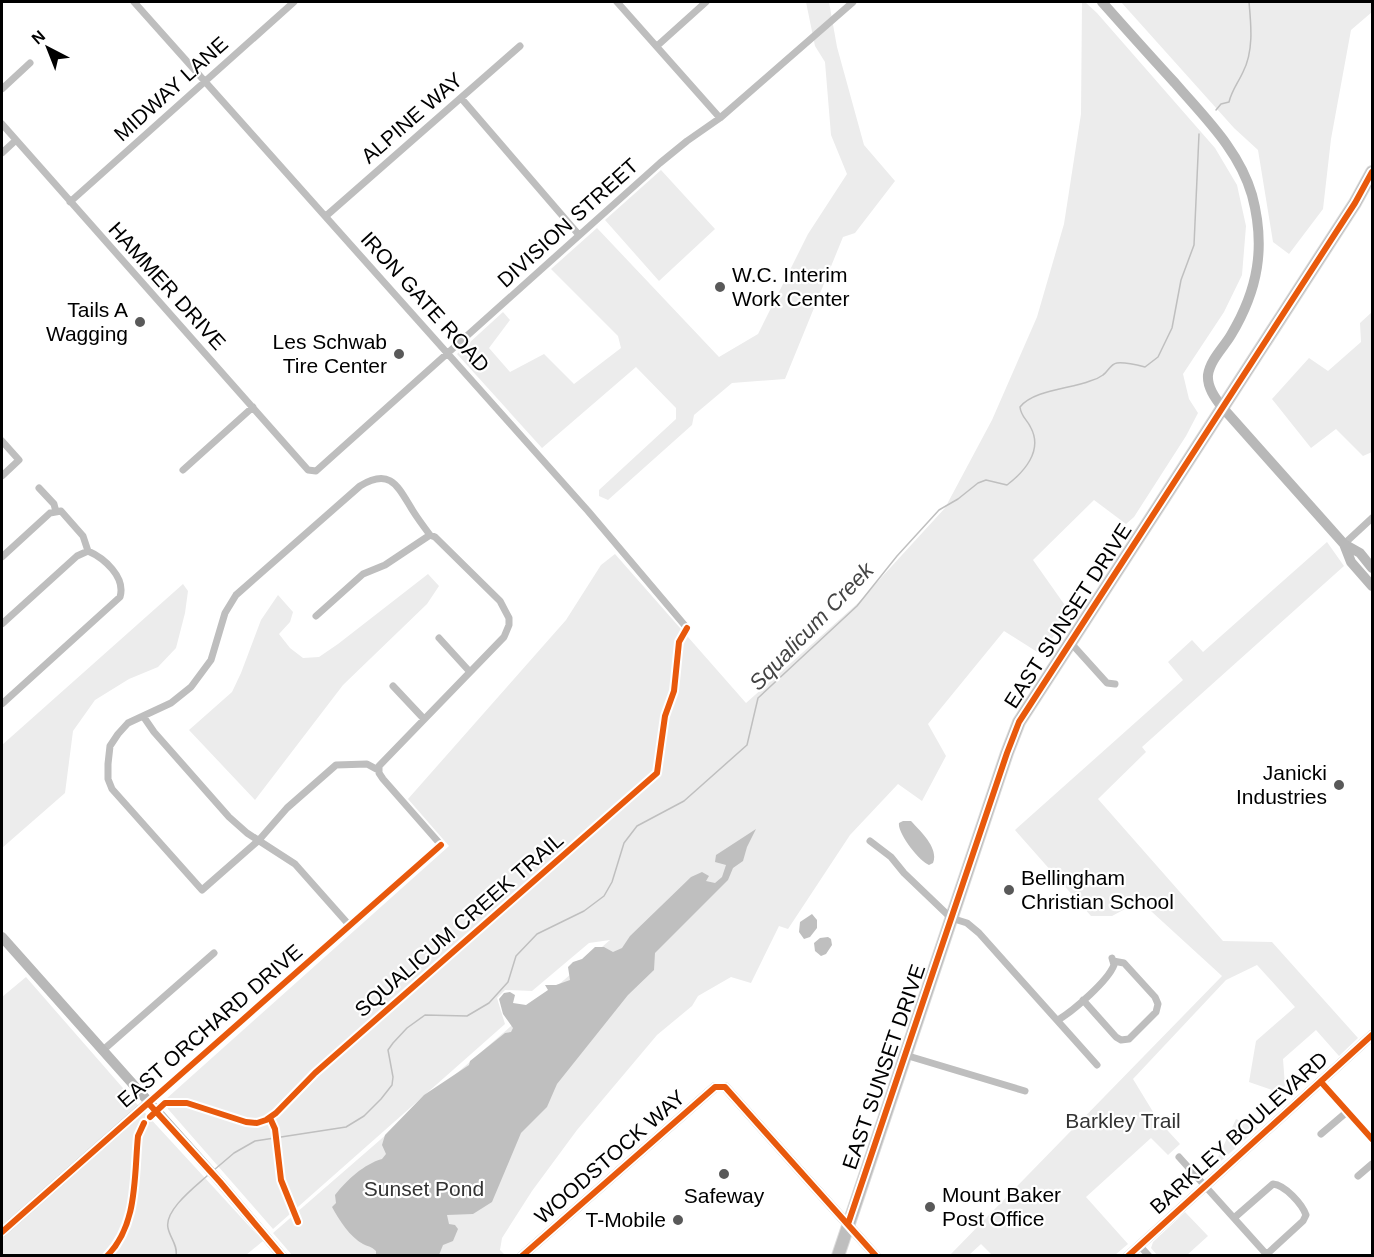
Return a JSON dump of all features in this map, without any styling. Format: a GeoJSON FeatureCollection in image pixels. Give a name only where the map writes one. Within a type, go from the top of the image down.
{"type":"FeatureCollection","features":[{"type":"Feature","properties":{"kind":"main road"},"geometry":{"type":"LineString","coordinates":[[1102,2],[1220,134],[1237,160],[1250,190],[1259,237],[1259,262],[1253,290],[1241,318],[1209,372],[1209,385],[1222,407],[1344,544],[1359,553],[1372,568]]}},
{"type":"Feature","properties":{"kind":"main road","name":"EAST SUNSET DRIVE"},"geometry":{"type":"LineString","coordinates":[[838,1256],[1013,736],[1029,705],[1355,203],[1372,172]]}},
{"type":"Feature","properties":{"kind":"main road"},"geometry":{"type":"LineString","coordinates":[[1344,544],[1351,562],[1372,586]]}},
{"type":"Feature","properties":{"kind":"main road"},"geometry":{"type":"LineString","coordinates":[[2,937],[220,1182],[282,1256]]}},
{"type":"Feature","properties":{"kind":"main road","name":"BARKLEY BOULEVARD"},"geometry":{"type":"LineString","coordinates":[[1128,1256],[1372,1035]]}},
{"type":"Feature","properties":{"kind":"main road","name":"WOODSTOCK WAY"},"geometry":{"type":"LineString","coordinates":[[522,1256],[715,1087],[721,1085],[848,1224]]}},
{"type":"Feature","properties":{"kind":"main road","name":"EAST ORCHARD DRIVE"},"geometry":{"type":"LineString","coordinates":[[2,1232],[148,1103]]}},
{"type":"Feature","properties":{"kind":"main road"},"geometry":{"type":"LineString","coordinates":[[848,1224],[876,1256]]}},
{"type":"Feature","properties":{"kind":"street","name":"IRON GATE ROAD"},"geometry":{"type":"LineString","coordinates":[[134,2],[587,509],[687,628]]}},
{"type":"Feature","properties":{"kind":"street","name":"MIDWAY LANE"},"geometry":{"type":"LineString","coordinates":[[70,202],[294,2]]}},
{"type":"Feature","properties":{"kind":"street"},"geometry":{"type":"LineString","coordinates":[[617,2],[720,118]]}},
{"type":"Feature","properties":{"kind":"street"},"geometry":{"type":"LineString","coordinates":[[657,46],[706,2]]}},
{"type":"Feature","properties":{"kind":"street","name":"DIVISION STREET"},"geometry":{"type":"LineString","coordinates":[[308,470],[316,471],[669,154],[720,118],[853,2]]}},
{"type":"Feature","properties":{"kind":"street","name":"ALPINE WAY"},"geometry":{"type":"LineString","coordinates":[[326,216],[520,46]]}},
{"type":"Feature","properties":{"kind":"street"},"geometry":{"type":"LineString","coordinates":[[2,89],[30,63]]}},
{"type":"Feature","properties":{"kind":"street"},"geometry":{"type":"LineString","coordinates":[[461,98],[579,235]]}},
{"type":"Feature","properties":{"kind":"street","name":"HAMMER DRIVE"},"geometry":{"type":"LineString","coordinates":[[2,124],[308,470]]}},
{"type":"Feature","properties":{"kind":"street"},"geometry":{"type":"LineString","coordinates":[[2,153],[15,141]]}},
{"type":"Feature","properties":{"kind":"street"},"geometry":{"type":"LineString","coordinates":[[183,470],[253,407]]}},
{"type":"Feature","properties":{"kind":"street"},"geometry":{"type":"LineString","coordinates":[[2,441],[19,460],[2,477]]}},
{"type":"Feature","properties":{"kind":"street"},"geometry":{"type":"LineString","coordinates":[[379,477],[400,488],[430,535],[435,537],[500,601],[507,612],[509,625],[504,637],[470,672],[380,765],[378,770],[367,764],[336,765],[287,808],[259,840],[202,890],[112,789],[108,779],[110,746],[118,734],[128,723],[171,703],[191,687],[212,660],[225,613],[236,595],[360,486],[379,477]]}},
{"type":"Feature","properties":{"kind":"street"},"geometry":{"type":"LineString","coordinates":[[39,488],[54,504],[56,512]]}},
{"type":"Feature","properties":{"kind":"street"},"geometry":{"type":"LineString","coordinates":[[2,557],[50,513],[61,512],[83,536],[88,550],[100,557],[120,579],[122,585],[120,597],[2,704]]}},
{"type":"Feature","properties":{"kind":"street"},"geometry":{"type":"LineString","coordinates":[[1344,544],[1372,518]]}},
{"type":"Feature","properties":{"kind":"street"},"geometry":{"type":"LineString","coordinates":[[316,616],[363,574],[386,565],[430,535]]}},
{"type":"Feature","properties":{"kind":"street"},"geometry":{"type":"LineString","coordinates":[[2,624],[77,556],[88,550]]}},
{"type":"Feature","properties":{"kind":"street"},"geometry":{"type":"LineString","coordinates":[[439,638],[470,672]]}},
{"type":"Feature","properties":{"kind":"street"},"geometry":{"type":"LineString","coordinates":[[1070,642],[1107,683],[1114,684]]}},
{"type":"Feature","properties":{"kind":"street"},"geometry":{"type":"LineString","coordinates":[[393,686],[424,719]]}},
{"type":"Feature","properties":{"kind":"street"},"geometry":{"type":"LineString","coordinates":[[143,716],[154,732],[229,817],[247,833],[295,864],[350,926]]}},
{"type":"Feature","properties":{"kind":"street","name":"EAST ORCHARD DRIVE"},"geometry":{"type":"LineString","coordinates":[[148,1103],[441,845],[383,779],[378,770]]}},
{"type":"Feature","properties":{"kind":"street"},"geometry":{"type":"LineString","coordinates":[[870,841],[891,857],[904,873],[951,918],[967,923],[979,933],[1097,1065]]}},
{"type":"Feature","properties":{"kind":"street"},"geometry":{"type":"LineString","coordinates":[[102,1051],[214,953]]}},
{"type":"Feature","properties":{"kind":"street"},"geometry":{"type":"LineString","coordinates":[[1058,1020],[1083,1000],[1110,972],[1113,968],[1112,959],[1124,963],[1155,997],[1158,1006],[1156,1012],[1129,1039],[1124,1040],[1116,1037],[1083,1000]]}},
{"type":"Feature","properties":{"kind":"street"},"geometry":{"type":"LineString","coordinates":[[905,1055],[1024,1091]]}},
{"type":"Feature","properties":{"kind":"street"},"geometry":{"type":"LineString","coordinates":[[1321,1082],[1372,1138]]}},
{"type":"Feature","properties":{"kind":"street"},"geometry":{"type":"LineString","coordinates":[[1321,1134],[1348,1111]]}},
{"type":"Feature","properties":{"kind":"street"},"geometry":{"type":"LineString","coordinates":[[1179,1157],[1234,1218],[1268,1255],[1303,1221],[1306,1215],[1283,1187],[1274,1184],[1234,1218]]}},
{"type":"Feature","properties":{"kind":"street"},"geometry":{"type":"LineString","coordinates":[[1358,1176],[1372,1164]]}},
{"type":"Feature","properties":{"kind":"street"},"geometry":{"type":"LineString","coordinates":[[1140,1245],[1149,1256]]}},
{"type":"Feature","properties":{"kind":"green space"},"geometry":{"type":"Polygon","coordinates":[[[806,2],[829,2],[837,47],[864,145],[895,181],[855,233],[843,237],[785,379],[732,383],[694,415],[692,425],[608,500],[599,496],[599,490],[676,419],[676,408],[636,367],[542,448],[457,354],[503,312],[510,320],[489,348],[510,372],[544,354],[574,384],[621,348],[618,336],[551,269],[597,228],[719,357],[758,334],[808,234],[847,174],[831,135],[825,62],[815,46],[806,2]]]}},
{"type":"Feature","properties":{"kind":"green space"},"geometry":{"type":"Polygon","coordinates":[[[1082,2],[1097,13],[1215,148],[1237,185],[1246,226],[1242,275],[1224,312],[1183,374],[1189,399],[1198,413],[1186,436],[1134,517],[1126,524],[1094,500],[1033,560],[1069,611],[1042,655],[1004,631],[928,724],[946,756],[922,801],[898,784],[850,835],[788,929],[779,926],[751,983],[731,977],[698,996],[692,1006],[657,1035],[577,1130],[532,1191],[502,1238],[500,1250],[505,1255],[292,1255],[273,1233],[610,940],[589,943],[532,991],[505,990],[497,998],[505,1024],[273,1229],[168,1109],[166,1099],[449,846],[408,799],[566,620],[601,565],[615,554],[746,703],[858,603],[945,508],[992,420],[1037,317],[1064,224],[1081,114],[1082,2]]]}},
{"type":"Feature","properties":{"kind":"green space"},"geometry":{"type":"Polygon","coordinates":[[[1121,2],[1372,2],[1372,12],[1351,30],[1331,139],[1323,209],[1289,254],[1273,242],[1258,150],[1234,128],[1121,2]]]}},
{"type":"Feature","properties":{"kind":"green space"},"geometry":{"type":"Polygon","coordinates":[[[661,170],[715,229],[659,281],[605,220],[661,170]]]}},
{"type":"Feature","properties":{"kind":"green space"},"geometry":{"type":"Polygon","coordinates":[[[1372,312],[1372,452],[1363,456],[1336,429],[1311,448],[1272,399],[1309,358],[1328,371],[1361,342],[1360,323],[1372,312]]]}},
{"type":"Feature","properties":{"kind":"green space","name":"Barkley Trail"},"geometry":{"type":"Polygon","coordinates":[[[1327,542],[1344,566],[1142,747],[1146,752],[1098,799],[1223,941],[1272,942],[1358,1038],[1339,1056],[1316,1030],[1283,1059],[1285,1086],[1278,1092],[1249,1082],[1256,1041],[1295,1007],[1257,965],[1226,980],[1133,1079],[1158,1120],[1180,1144],[1168,1155],[1151,1138],[1086,1197],[1128,1244],[1115,1255],[992,1255],[981,1244],[969,1255],[950,1255],[1222,976],[1140,901],[1112,916],[1091,916],[1015,830],[1183,680],[1168,662],[1192,640],[1203,652],[1327,542]]]}},
{"type":"Feature","properties":{"kind":"green space"},"geometry":{"type":"Polygon","coordinates":[[[428,574],[439,586],[427,604],[343,685],[255,800],[189,730],[232,692],[261,620],[278,595],[293,612],[290,622],[279,634],[290,648],[303,658],[319,657],[428,574]]]}},
{"type":"Feature","properties":{"kind":"green space"},"geometry":{"type":"Polygon","coordinates":[[[183,584],[188,591],[176,648],[158,667],[129,679],[95,700],[73,731],[65,793],[2,848],[2,745],[183,584]]]}},
{"type":"Feature","properties":{"kind":"green space"},"geometry":{"type":"Polygon","coordinates":[[[26,977],[136,1103],[263,1241],[246,1255],[2,1256],[2,997],[26,977]]]}},
{"type":"Feature","properties":{"kind":"green space"},"geometry":{"type":"Polygon","coordinates":[[[1236,1119],[1258,1128],[1213,1168],[1236,1119]]]}},
{"type":"Feature","properties":{"kind":"green space"},"geometry":{"type":"Polygon","coordinates":[[[1185,1212],[1208,1236],[1187,1255],[1157,1255],[1151,1248],[1153,1242],[1185,1212]]]}},
{"type":"Feature","properties":{"kind":"shaded area"},"geometry":{"type":"Polygon","coordinates":[[[911,821],[928,840],[933,852],[933,863],[929,865],[925,863],[910,847],[899,828],[899,823],[911,821]]]}},
{"type":"Feature","properties":{"kind":"shaded area","name":"Sunset Pond"},"geometry":{"type":"Polygon","coordinates":[[[756,829],[743,861],[733,868],[728,880],[655,953],[654,970],[628,995],[557,1084],[547,1107],[521,1133],[492,1202],[473,1214],[447,1215],[449,1224],[455,1225],[458,1229],[453,1241],[443,1245],[439,1255],[376,1255],[374,1249],[349,1233],[332,1207],[336,1203],[335,1195],[356,1173],[382,1159],[386,1154],[382,1145],[385,1135],[424,1095],[469,1065],[470,1061],[505,1033],[511,1032],[513,1028],[503,1014],[499,999],[504,993],[510,992],[515,995],[513,1003],[526,1005],[548,990],[545,985],[556,985],[570,980],[568,967],[573,962],[582,959],[595,947],[604,947],[613,952],[622,948],[630,936],[691,877],[702,872],[709,876],[706,881],[715,883],[722,877],[726,865],[715,862],[716,855],[756,829]]]}},
{"type":"Feature","properties":{"kind":"shaded area"},"geometry":{"type":"Polygon","coordinates":[[[812,914],[817,920],[817,928],[810,937],[804,939],[799,932],[800,922],[812,914]]]}},
{"type":"Feature","properties":{"kind":"shaded area"},"geometry":{"type":"Polygon","coordinates":[[[828,937],[832,945],[826,954],[821,956],[815,951],[814,943],[820,938],[828,937]]]}},
{"type":"Feature","properties":{"kind":"waterway","name":"Squalicum Creek"},"geometry":{"type":"LineString","coordinates":[[1216,110],[1221,104],[1229,102],[1249,55],[1251,37],[1249,2]]}},
{"type":"Feature","properties":{"kind":"waterway","name":"Squalicum Creek"},"geometry":{"type":"LineString","coordinates":[[214,1170],[234,1153],[255,1141],[346,1127],[364,1116],[392,1085],[393,1077],[388,1050],[407,1028],[425,1015],[467,1016],[489,1003],[508,982],[516,956],[537,934],[584,911],[604,896],[612,882],[624,843],[637,826],[684,801],[747,745],[758,698],[857,606],[897,556],[939,510],[978,483],[986,480],[1007,485],[1020,474],[1030,460],[1035,445],[1031,428],[1020,407],[1026,401],[1043,393],[1096,379],[1115,364],[1127,363],[1145,367],[1158,357],[1172,328],[1181,280],[1194,245],[1199,134]]}},
{"type":"Feature","properties":{"kind":"waterway","name":"Squalicum Creek"},"geometry":{"type":"LineString","coordinates":[[176,1256],[168,1221],[182,1199],[208,1175]]}},
{"type":"Feature","properties":{"kind":"cycle path"},"geometry":{"type":"LineString","coordinates":[[848,1224],[1019,722],[1355,203],[1372,172]]}},
{"type":"Feature","properties":{"kind":"cycle path","name":"SQUALICUM CREEK TRAIL"},"geometry":{"type":"LineString","coordinates":[[150,1117],[165,1103],[187,1103],[246,1122],[257,1123],[266,1120],[276,1113],[315,1073],[657,773],[665,716],[674,691],[679,642],[687,628]]}},
{"type":"Feature","properties":{"kind":"cycle path"},"geometry":{"type":"LineString","coordinates":[[2,1232],[441,845]]}},
{"type":"Feature","properties":{"kind":"cycle path"},"geometry":{"type":"LineString","coordinates":[[1128,1256],[1372,1035]]}},
{"type":"Feature","properties":{"kind":"cycle path"},"geometry":{"type":"LineString","coordinates":[[1321,1082],[1372,1139]]}},
{"type":"Feature","properties":{"kind":"cycle path"},"geometry":{"type":"LineString","coordinates":[[522,1256],[715,1087],[725,1087],[876,1256]]}},
{"type":"Feature","properties":{"kind":"cycle path"},"geometry":{"type":"LineString","coordinates":[[150,1105],[220,1182],[282,1256]]}},
{"type":"Feature","properties":{"kind":"cycle path"},"geometry":{"type":"LineString","coordinates":[[270,1118],[275,1129],[281,1180],[298,1222]]}},
{"type":"Feature","properties":{"kind":"cycle path"},"geometry":{"type":"LineString","coordinates":[[107,1256],[117,1244],[129,1215],[135,1183],[138,1136],[144,1123]]}},
{"type":"Feature","properties":{"kind":"place","name":"W.C. Interim Work Center"},"geometry":{"type":"Point","coordinates":[720,287]}},
{"type":"Feature","properties":{"kind":"place","name":"Tails A Wagging"},"geometry":{"type":"Point","coordinates":[140,322]}},
{"type":"Feature","properties":{"kind":"place","name":"Les Schwab Tire Center"},"geometry":{"type":"Point","coordinates":[399,354]}},
{"type":"Feature","properties":{"kind":"place","name":"Janicki Industries"},"geometry":{"type":"Point","coordinates":[1339,785]}},
{"type":"Feature","properties":{"kind":"place","name":"Bellingham Christian School"},"geometry":{"type":"Point","coordinates":[1009,890]}},
{"type":"Feature","properties":{"kind":"place","name":"Safeway"},"geometry":{"type":"Point","coordinates":[724,1174]}},
{"type":"Feature","properties":{"kind":"place","name":"Mount Baker Post Office"},"geometry":{"type":"Point","coordinates":[930,1207]}},
{"type":"Feature","properties":{"kind":"place","name":"T-Mobile"},"geometry":{"type":"Point","coordinates":[678,1220]}}]}
